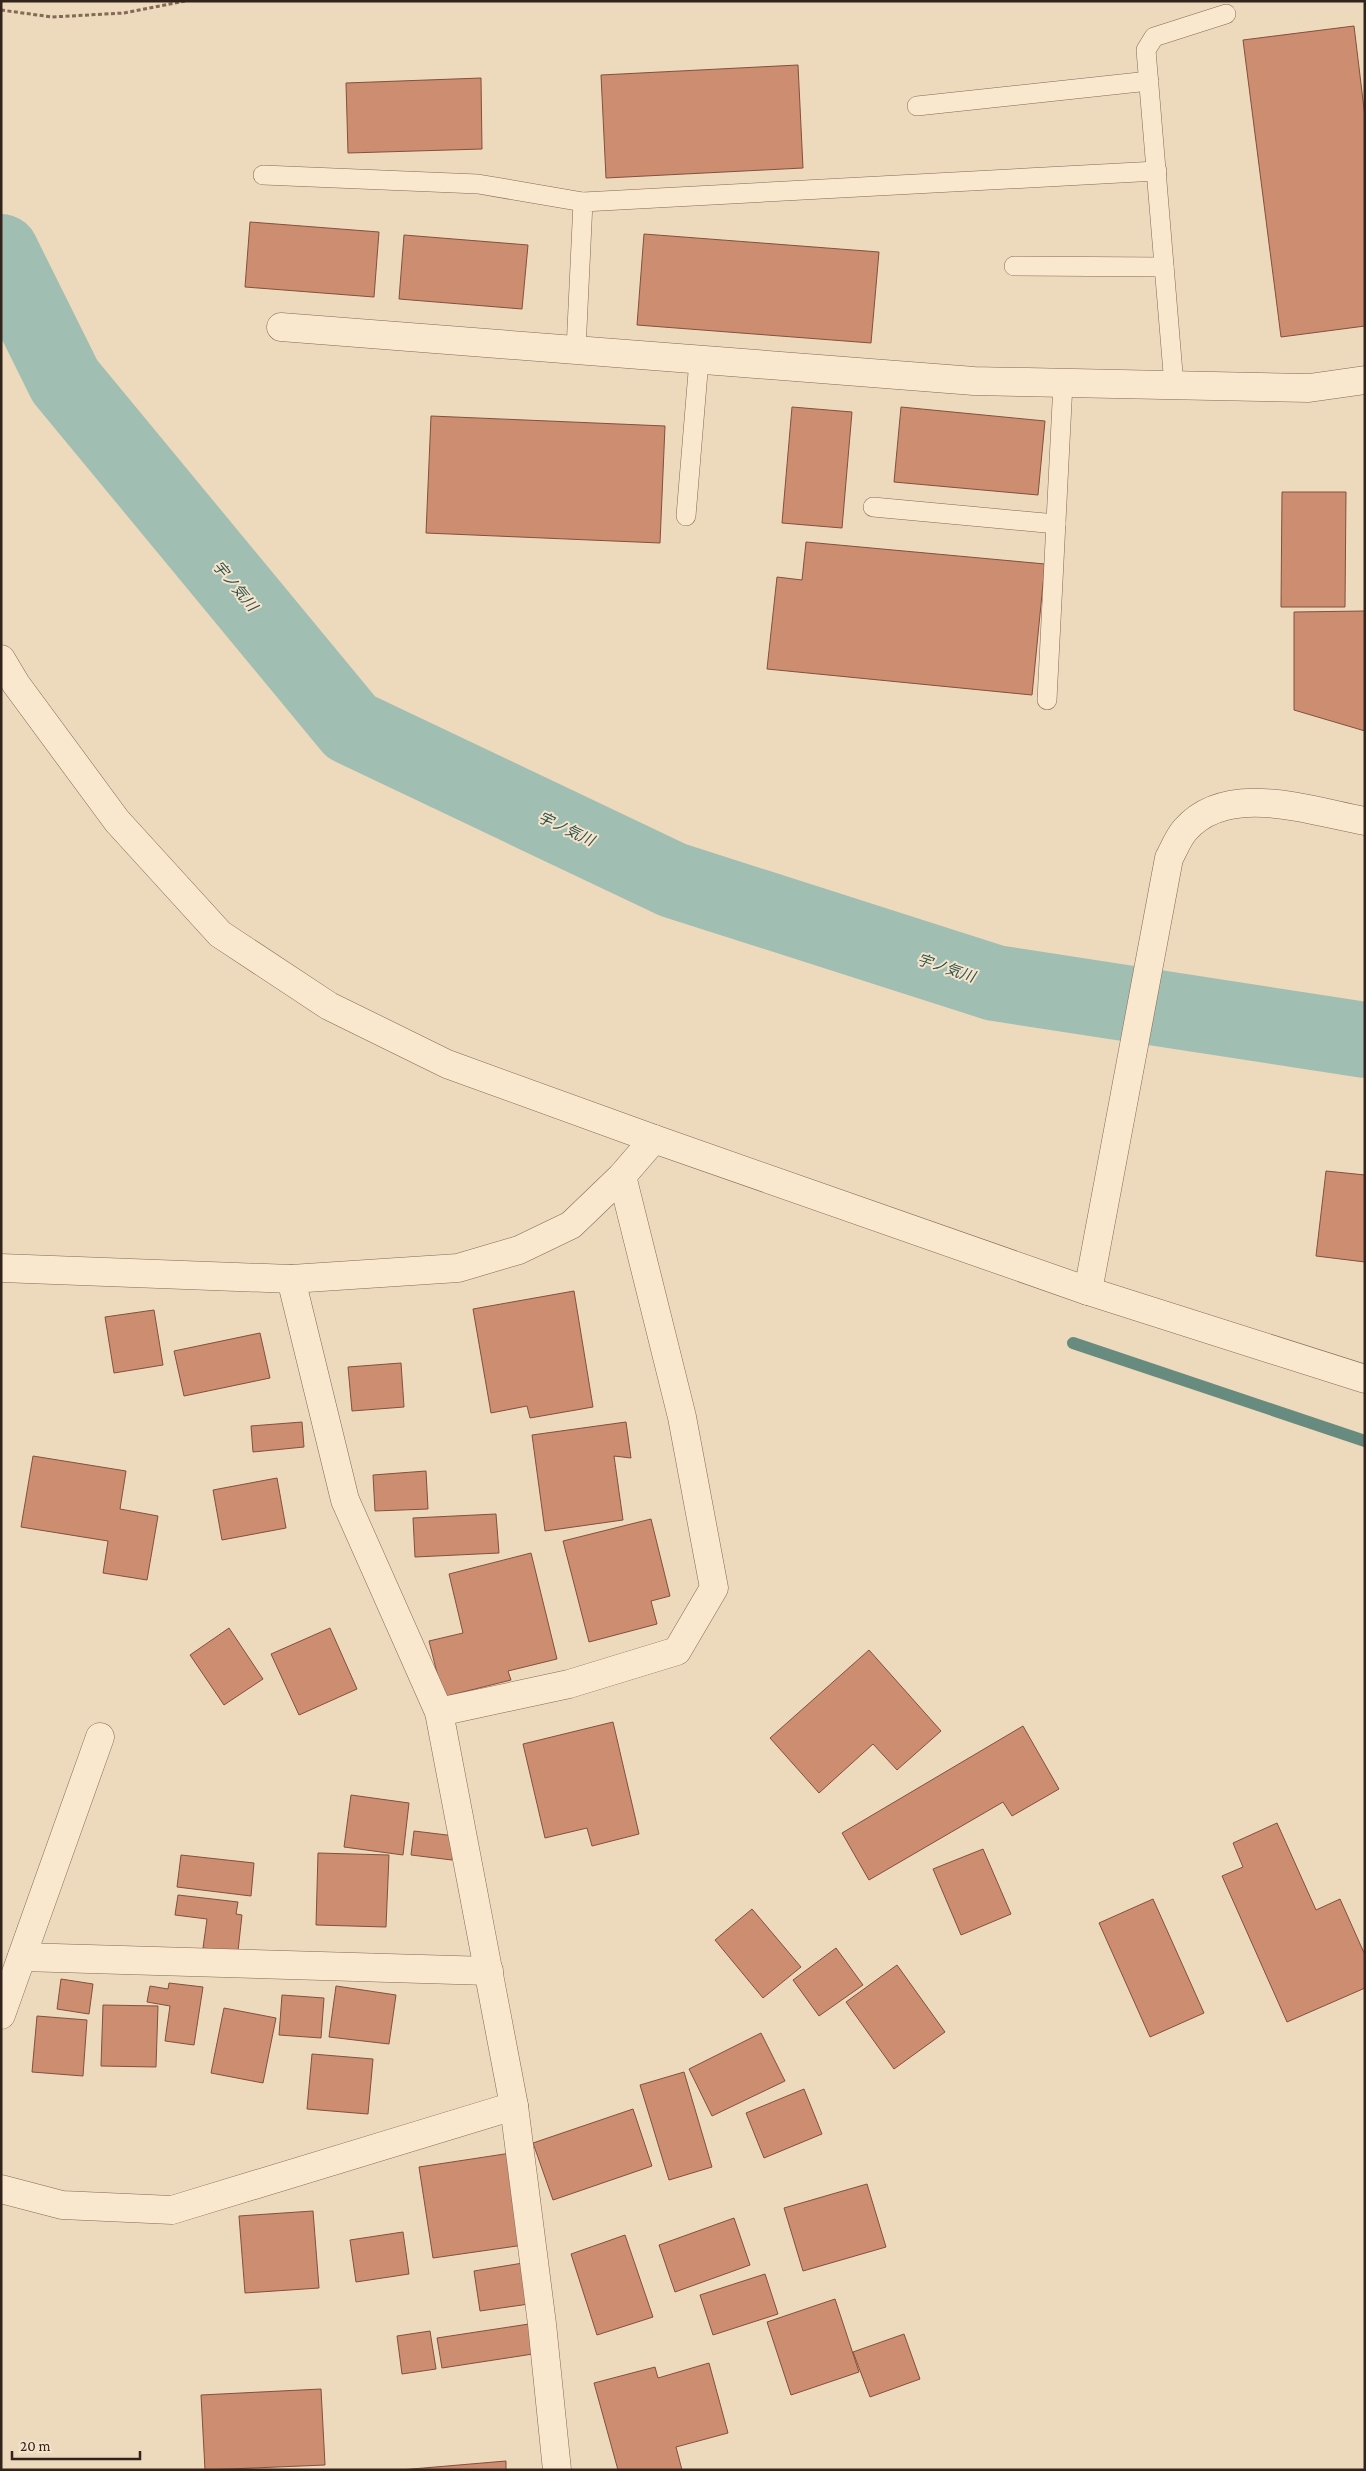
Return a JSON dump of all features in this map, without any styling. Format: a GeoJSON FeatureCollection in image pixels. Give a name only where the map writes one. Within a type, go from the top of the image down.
{"type":"FeatureCollection","features":[{"type":"Feature","properties":{"kind":"street"},"geometry":{"type":"LineString","coordinates":[[282,327],[974,382],[1309,388],[1365,380]]}},
{"type":"Feature","properties":{"kind":"street"},"geometry":{"type":"LineString","coordinates":[[1,659],[16,684],[117,820],[220,934],[329,1006],[447,1064],[654,1139],[1088,1291],[1365,1379]]}},
{"type":"Feature","properties":{"kind":"street"},"geometry":{"type":"LineString","coordinates":[[1088,1291],[1158,915],[1170,858],[1184,830],[1207,813],[1233,803],[1259,801],[1365,821]]}},
{"type":"Feature","properties":{"kind":"street"},"geometry":{"type":"LineString","coordinates":[[1,1268],[291,1279],[458,1268],[519,1250],[570,1224],[622,1176],[654,1139]]}},
{"type":"Feature","properties":{"kind":"street"},"geometry":{"type":"LineString","coordinates":[[439,1712],[569,1684],[677,1651],[714,1588],[682,1417],[622,1176]]}},
{"type":"Feature","properties":{"kind":"street"},"geometry":{"type":"LineString","coordinates":[[291,1279],[345,1500],[439,1712],[514,2106],[542,2324],[557,2470]]}},
{"type":"Feature","properties":{"kind":"street"},"geometry":{"type":"LineString","coordinates":[[1,2015],[100,1737]]}},
{"type":"Feature","properties":{"kind":"street"},"geometry":{"type":"LineString","coordinates":[[22,1957],[489,1971]]}},
{"type":"Feature","properties":{"kind":"street"},"geometry":{"type":"LineString","coordinates":[[1,2189],[62,2205],[172,2210],[514,2106]]}},
{"type":"Feature","properties":{"kind":"lane"},"geometry":{"type":"LineString","coordinates":[[1174,385],[1146,50],[1154,37],[1226,14]]}},
{"type":"Feature","properties":{"kind":"lane"},"geometry":{"type":"LineString","coordinates":[[918,106],[1149,81]]}},
{"type":"Feature","properties":{"kind":"lane"},"geometry":{"type":"LineString","coordinates":[[263,176],[478,184],[583,202],[1156,170]]}},
{"type":"Feature","properties":{"kind":"lane"},"geometry":{"type":"LineString","coordinates":[[576,350],[583,202]]}},
{"type":"Feature","properties":{"kind":"lane"},"geometry":{"type":"LineString","coordinates":[[1014,266],[1164,267]]}},
{"type":"Feature","properties":{"kind":"lane"},"geometry":{"type":"LineString","coordinates":[[686,516],[699,360]]}},
{"type":"Feature","properties":{"kind":"lane"},"geometry":{"type":"LineString","coordinates":[[1047,700],[1063,383]]}},
{"type":"Feature","properties":{"kind":"lane"},"geometry":{"type":"LineString","coordinates":[[873,507],[1056,524]]}},
{"type":"Feature","properties":{"kind":"path"},"geometry":{"type":"LineString","coordinates":[[1,10],[52,17],[97,15],[124,13],[185,1]]}},
{"type":"Feature","properties":{"kind":"building"},"geometry":{"type":"Polygon","coordinates":[[[1354,26],[1365,117],[1365,326],[1281,337],[1243,40],[1354,26]]]}},
{"type":"Feature","properties":{"kind":"building"},"geometry":{"type":"Polygon","coordinates":[[[798,65],[803,168],[606,178],[601,75],[798,65]]]}},
{"type":"Feature","properties":{"kind":"building"},"geometry":{"type":"Polygon","coordinates":[[[481,78],[482,149],[348,153],[346,83],[481,78]]]}},
{"type":"Feature","properties":{"kind":"building"},"geometry":{"type":"Polygon","coordinates":[[[250,222],[379,232],[374,297],[245,287],[250,222]]]}},
{"type":"Feature","properties":{"kind":"building"},"geometry":{"type":"Polygon","coordinates":[[[644,234],[879,252],[871,343],[637,325],[644,234]]]}},
{"type":"Feature","properties":{"kind":"building"},"geometry":{"type":"Polygon","coordinates":[[[404,235],[528,245],[522,309],[399,299],[404,235]]]}},
{"type":"Feature","properties":{"kind":"building"},"geometry":{"type":"Polygon","coordinates":[[[792,407],[852,412],[842,528],[782,523],[792,407]]]}},
{"type":"Feature","properties":{"kind":"building"},"geometry":{"type":"Polygon","coordinates":[[[901,407],[1045,421],[1038,495],[894,482],[901,407]]]}},
{"type":"Feature","properties":{"kind":"building"},"geometry":{"type":"Polygon","coordinates":[[[431,416],[665,426],[660,543],[426,533],[431,416]]]}},
{"type":"Feature","properties":{"kind":"building"},"geometry":{"type":"Polygon","coordinates":[[[1282,492],[1346,492],[1345,607],[1281,607],[1282,492]]]}},
{"type":"Feature","properties":{"kind":"building"},"geometry":{"type":"Polygon","coordinates":[[[806,542],[1045,564],[1032,695],[767,669],[777,577],[802,580],[806,542]]]}},
{"type":"Feature","properties":{"kind":"building"},"geometry":{"type":"Polygon","coordinates":[[[1365,611],[1365,731],[1294,710],[1294,612],[1365,611]]]}},
{"type":"Feature","properties":{"kind":"building"},"geometry":{"type":"Polygon","coordinates":[[[1326,1171],[1365,1175],[1365,1262],[1316,1256],[1326,1171]]]}},
{"type":"Feature","properties":{"kind":"building"},"geometry":{"type":"Polygon","coordinates":[[[574,1291],[593,1407],[530,1418],[527,1406],[491,1413],[473,1309],[574,1291]]]}},
{"type":"Feature","properties":{"kind":"building"},"geometry":{"type":"Polygon","coordinates":[[[154,1310],[163,1365],[114,1373],[105,1317],[154,1310]]]}},
{"type":"Feature","properties":{"kind":"building"},"geometry":{"type":"Polygon","coordinates":[[[260,1333],[270,1378],[184,1396],[174,1351],[260,1333]]]}},
{"type":"Feature","properties":{"kind":"building"},"geometry":{"type":"Polygon","coordinates":[[[401,1363],[404,1407],[352,1411],[348,1367],[401,1363]]]}},
{"type":"Feature","properties":{"kind":"building"},"geometry":{"type":"Polygon","coordinates":[[[302,1422],[304,1447],[253,1452],[251,1426],[302,1422]]]}},
{"type":"Feature","properties":{"kind":"building"},"geometry":{"type":"Polygon","coordinates":[[[626,1422],[631,1458],[614,1456],[623,1520],[545,1531],[532,1435],[626,1422]]]}},
{"type":"Feature","properties":{"kind":"building"},"geometry":{"type":"Polygon","coordinates":[[[33,1456],[126,1471],[120,1509],[158,1516],[147,1580],[103,1573],[108,1541],[21,1527],[33,1456]]]}},
{"type":"Feature","properties":{"kind":"building"},"geometry":{"type":"Polygon","coordinates":[[[426,1471],[428,1509],[375,1511],[373,1475],[426,1471]]]}},
{"type":"Feature","properties":{"kind":"building"},"geometry":{"type":"Polygon","coordinates":[[[277,1478],[286,1528],[222,1540],[213,1490],[277,1478]]]}},
{"type":"Feature","properties":{"kind":"building"},"geometry":{"type":"Polygon","coordinates":[[[496,1514],[499,1553],[415,1557],[413,1518],[496,1514]]]}},
{"type":"Feature","properties":{"kind":"building"},"geometry":{"type":"Polygon","coordinates":[[[651,1519],[670,1596],[651,1601],[657,1624],[589,1642],[563,1541],[651,1519]]]}},
{"type":"Feature","properties":{"kind":"building"},"geometry":{"type":"Polygon","coordinates":[[[531,1553],[557,1659],[508,1671],[511,1680],[443,1697],[429,1641],[463,1633],[449,1574],[531,1553]]]}},
{"type":"Feature","properties":{"kind":"building"},"geometry":{"type":"Polygon","coordinates":[[[229,1628],[263,1679],[224,1705],[190,1655],[229,1628]]]}},
{"type":"Feature","properties":{"kind":"building"},"geometry":{"type":"Polygon","coordinates":[[[330,1628],[357,1689],[299,1715],[271,1654],[330,1628]]]}},
{"type":"Feature","properties":{"kind":"building"},"geometry":{"type":"Polygon","coordinates":[[[869,1650],[941,1731],[897,1770],[873,1744],[819,1793],[770,1738],[869,1650]]]}},
{"type":"Feature","properties":{"kind":"building"},"geometry":{"type":"Polygon","coordinates":[[[613,1722],[639,1834],[592,1846],[587,1828],[545,1838],[523,1744],[613,1722]]]}},
{"type":"Feature","properties":{"kind":"building"},"geometry":{"type":"Polygon","coordinates":[[[1023,1726],[1059,1789],[1012,1816],[1003,1802],[869,1880],[842,1833],[1023,1726]]]}},
{"type":"Feature","properties":{"kind":"building"},"geometry":{"type":"Polygon","coordinates":[[[351,1795],[409,1803],[403,1855],[344,1847],[351,1795]]]}},
{"type":"Feature","properties":{"kind":"building"},"geometry":{"type":"Polygon","coordinates":[[[1277,1823],[1316,1910],[1340,1899],[1365,1955],[1365,1988],[1287,2022],[1222,1876],[1243,1867],[1233,1843],[1277,1823]]]}},
{"type":"Feature","properties":{"kind":"building"},"geometry":{"type":"Polygon","coordinates":[[[414,1831],[455,1836],[452,1860],[411,1855],[414,1831]]]}},
{"type":"Feature","properties":{"kind":"building"},"geometry":{"type":"Polygon","coordinates":[[[983,1849],[1011,1914],[961,1935],[933,1869],[983,1849]]]}},
{"type":"Feature","properties":{"kind":"building"},"geometry":{"type":"Polygon","coordinates":[[[318,1853],[389,1855],[386,1927],[316,1925],[318,1853]]]}},
{"type":"Feature","properties":{"kind":"building"},"geometry":{"type":"Polygon","coordinates":[[[181,1855],[254,1863],[251,1896],[177,1887],[181,1855]]]}},
{"type":"Feature","properties":{"kind":"building"},"geometry":{"type":"Polygon","coordinates":[[[178,1895],[238,1902],[236,1914],[242,1915],[238,1951],[203,1948],[207,1919],[175,1915],[178,1895]]]}},
{"type":"Feature","properties":{"kind":"building"},"geometry":{"type":"Polygon","coordinates":[[[1153,1899],[1204,2013],[1150,2037],[1099,1923],[1153,1899]]]}},
{"type":"Feature","properties":{"kind":"building"},"geometry":{"type":"Polygon","coordinates":[[[752,1909],[801,1967],[763,1998],[715,1940],[752,1909]]]}},
{"type":"Feature","properties":{"kind":"building"},"geometry":{"type":"Polygon","coordinates":[[[836,1948],[863,1985],[819,2016],[793,1980],[836,1948]]]}},
{"type":"Feature","properties":{"kind":"building"},"geometry":{"type":"Polygon","coordinates":[[[897,1965],[945,2032],[894,2069],[846,2002],[897,1965]]]}},
{"type":"Feature","properties":{"kind":"building"},"geometry":{"type":"Polygon","coordinates":[[[61,1979],[93,1984],[89,2014],[57,2009],[61,1979]]]}},
{"type":"Feature","properties":{"kind":"building"},"geometry":{"type":"Polygon","coordinates":[[[169,1983],[203,1987],[194,2045],[165,2041],[170,2006],[147,2002],[150,1986],[168,1989],[169,1983]]]}},
{"type":"Feature","properties":{"kind":"building"},"geometry":{"type":"Polygon","coordinates":[[[336,1986],[396,1995],[389,2044],[329,2037],[336,1986]]]}},
{"type":"Feature","properties":{"kind":"building"},"geometry":{"type":"Polygon","coordinates":[[[282,1995],[324,1998],[321,2038],[279,2035],[282,1995]]]}},
{"type":"Feature","properties":{"kind":"building"},"geometry":{"type":"Polygon","coordinates":[[[103,2005],[158,2006],[156,2067],[101,2066],[103,2005]]]}},
{"type":"Feature","properties":{"kind":"building"},"geometry":{"type":"Polygon","coordinates":[[[224,2008],[276,2018],[263,2083],[211,2073],[224,2008]]]}},
{"type":"Feature","properties":{"kind":"building"},"geometry":{"type":"Polygon","coordinates":[[[37,2016],[87,2020],[83,2076],[32,2072],[37,2016]]]}},
{"type":"Feature","properties":{"kind":"building"},"geometry":{"type":"Polygon","coordinates":[[[761,2033],[785,2081],[712,2116],[689,2069],[761,2033]]]}},
{"type":"Feature","properties":{"kind":"building"},"geometry":{"type":"Polygon","coordinates":[[[312,2054],[373,2059],[368,2114],[307,2109],[312,2054]]]}},
{"type":"Feature","properties":{"kind":"building"},"geometry":{"type":"Polygon","coordinates":[[[684,2072],[712,2167],[669,2180],[640,2085],[684,2072]]]}},
{"type":"Feature","properties":{"kind":"building"},"geometry":{"type":"Polygon","coordinates":[[[804,2089],[822,2134],[764,2158],[746,2113],[804,2089]]]}},
{"type":"Feature","properties":{"kind":"building"},"geometry":{"type":"Polygon","coordinates":[[[633,2109],[652,2166],[553,2200],[533,2143],[633,2109]]]}},
{"type":"Feature","properties":{"kind":"building"},"geometry":{"type":"Polygon","coordinates":[[[511,2153],[524,2245],[433,2258],[419,2167],[511,2153]]]}},
{"type":"Feature","properties":{"kind":"building"},"geometry":{"type":"Polygon","coordinates":[[[867,2184],[886,2247],[803,2271],[784,2208],[867,2184]]]}},
{"type":"Feature","properties":{"kind":"building"},"geometry":{"type":"Polygon","coordinates":[[[313,2211],[319,2288],[245,2293],[239,2216],[313,2211]]]}},
{"type":"Feature","properties":{"kind":"building"},"geometry":{"type":"Polygon","coordinates":[[[734,2218],[750,2265],[675,2292],[659,2245],[734,2218]]]}},
{"type":"Feature","properties":{"kind":"building"},"geometry":{"type":"Polygon","coordinates":[[[403,2232],[409,2274],[356,2282],[350,2240],[403,2232]]]}},
{"type":"Feature","properties":{"kind":"building"},"geometry":{"type":"Polygon","coordinates":[[[625,2235],[653,2317],[597,2335],[571,2254],[625,2235]]]}},
{"type":"Feature","properties":{"kind":"building"},"geometry":{"type":"Polygon","coordinates":[[[523,2263],[529,2304],[480,2311],[474,2271],[523,2263]]]}},
{"type":"Feature","properties":{"kind":"building"},"geometry":{"type":"Polygon","coordinates":[[[765,2274],[778,2314],[713,2335],[700,2295],[765,2274]]]}},
{"type":"Feature","properties":{"kind":"building"},"geometry":{"type":"Polygon","coordinates":[[[835,2299],[859,2372],[791,2395],[767,2322],[835,2299]]]}},
{"type":"Feature","properties":{"kind":"building"},"geometry":{"type":"Polygon","coordinates":[[[529,2324],[533,2354],[442,2368],[437,2338],[529,2324]]]}},
{"type":"Feature","properties":{"kind":"building"},"geometry":{"type":"Polygon","coordinates":[[[430,2331],[436,2369],[402,2374],[397,2336],[430,2331]]]}},
{"type":"Feature","properties":{"kind":"building"},"geometry":{"type":"Polygon","coordinates":[[[904,2334],[920,2379],[870,2397],[853,2352],[904,2334]]]}},
{"type":"Feature","properties":{"kind":"building"},"geometry":{"type":"Polygon","coordinates":[[[709,2363],[728,2433],[676,2447],[682,2470],[618,2470],[594,2383],[655,2367],[658,2378],[709,2363]]]}},
{"type":"Feature","properties":{"kind":"building"},"geometry":{"type":"Polygon","coordinates":[[[321,2389],[325,2465],[205,2470],[201,2395],[321,2389]]]}},
{"type":"Feature","properties":{"kind":"building"},"geometry":{"type":"Polygon","coordinates":[[[506,2461],[506,2470],[400,2470],[506,2461]]]}},
{"type":"Feature","properties":{"kind":"waterway","name":"宇ノ気川"},"geometry":{"type":"LineString","coordinates":[[1,252],[65,381],[351,727],[673,880],[995,983],[1365,1040]]}},
{"type":"Feature","properties":{"kind":"waterway"},"geometry":{"type":"LineString","coordinates":[[1073,1343],[1365,1441]]}}]}
